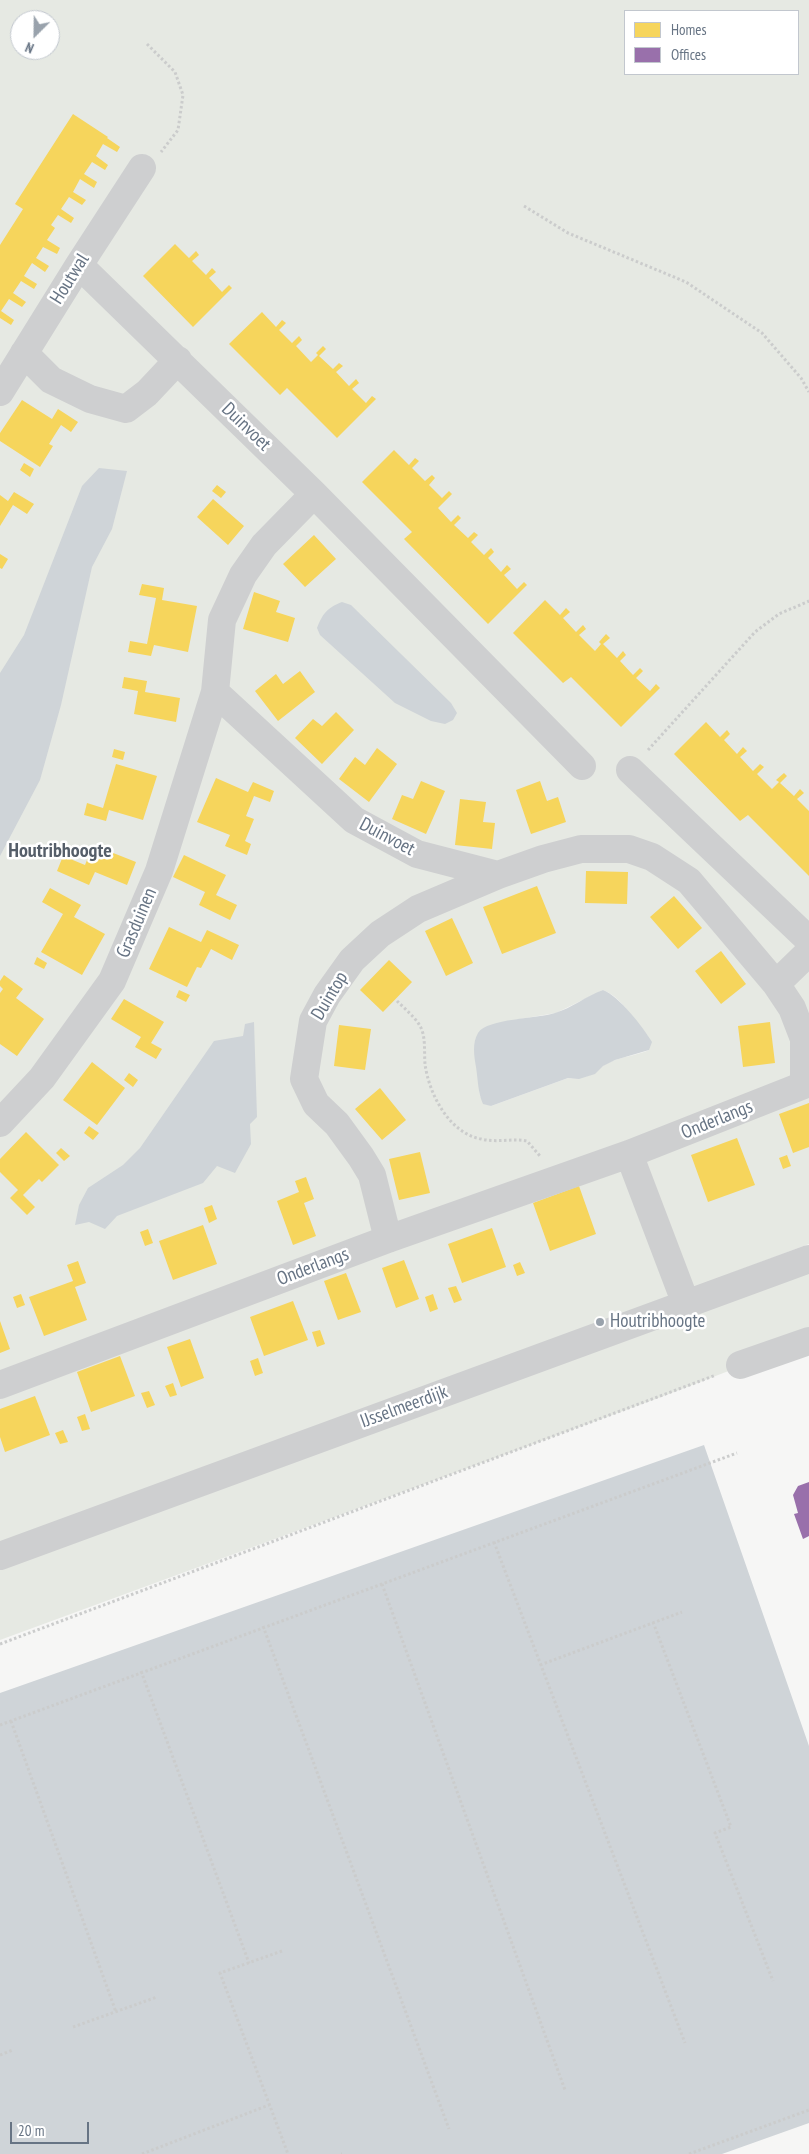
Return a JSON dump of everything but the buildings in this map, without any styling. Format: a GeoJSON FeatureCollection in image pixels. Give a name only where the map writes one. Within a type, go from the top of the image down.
{"type":"FeatureCollection","features":[{"type":"Feature","properties":{"kind":"street","name":"Houtwal"},"geometry":{"type":"LineString","coordinates":[[0,392],[142,168]]}},
{"type":"Feature","properties":{"kind":"street","name":"Duinvoet"},"geometry":{"type":"LineString","coordinates":[[79,265],[314,494],[582,766]]}},
{"type":"Feature","properties":{"kind":"street"},"geometry":{"type":"LineString","coordinates":[[24,353],[51,380],[90,399],[126,409],[147,393],[178,360]]}},
{"type":"Feature","properties":{"kind":"street"},"geometry":{"type":"LineString","coordinates":[[215,692],[222,620],[243,575],[264,545],[314,494]]}},
{"type":"Feature","properties":{"kind":"street","name":"Duinvoet"},"geometry":{"type":"LineString","coordinates":[[215,692],[354,820],[416,854],[498,875]]}},
{"type":"Feature","properties":{"kind":"street","name":"Grasduinen"},"geometry":{"type":"LineString","coordinates":[[0,1123],[42,1078],[112,982],[159,871],[215,692]]}},
{"type":"Feature","properties":{"kind":"street"},"geometry":{"type":"LineString","coordinates":[[630,770],[809,940]]}},
{"type":"Feature","properties":{"kind":"street"},"geometry":{"type":"LineString","coordinates":[[498,875],[581,849],[629,849],[652,857],[689,880],[776,984],[792,1008],[804,1039],[807,1084]]}},
{"type":"Feature","properties":{"kind":"street","name":"Duintop"},"geometry":{"type":"LineString","coordinates":[[388,1239],[372,1176],[337,1124],[316,1104],[304,1079],[312,1021],[352,960],[380,934],[418,909],[498,875]]}},
{"type":"Feature","properties":{"kind":"street"},"geometry":{"type":"LineString","coordinates":[[776,984],[809,952]]}},
{"type":"Feature","properties":{"kind":"street","name":"Onderlangs"},"geometry":{"type":"LineString","coordinates":[[0,1385],[388,1239],[629,1154],[807,1084]]}},
{"type":"Feature","properties":{"kind":"street"},"geometry":{"type":"LineString","coordinates":[[629,1154],[686,1304]]}},
{"type":"Feature","properties":{"kind":"street","name":"IJsselmeerdijk"},"geometry":{"type":"LineString","coordinates":[[0,1556],[809,1259]]}},
{"type":"Feature","properties":{"kind":"street"},"geometry":{"type":"LineString","coordinates":[[740,1366],[809,1341]]}},
{"type":"Feature","properties":{"kind":"path"},"geometry":{"type":"LineString","coordinates":[[142,168],[154,160],[178,130],[183,95],[175,72],[147,44]]}},
{"type":"Feature","properties":{"kind":"path"},"geometry":{"type":"LineString","coordinates":[[524,206],[568,233],[686,282],[762,333],[801,378],[809,392]]}},
{"type":"Feature","properties":{"kind":"path"},"geometry":{"type":"LineString","coordinates":[[630,770],[755,632],[779,614],[809,601]]}},
{"type":"Feature","properties":{"kind":"path"},"geometry":{"type":"LineString","coordinates":[[397,1001],[420,1024],[423,1032],[428,1078],[435,1098],[444,1112],[466,1133],[480,1139],[527,1140],[548,1166],[555,1180]]}},
{"type":"Feature","properties":{"kind":"path"},"geometry":{"type":"LineString","coordinates":[[0,1644],[740,1366]]}},
{"type":"Feature","properties":{"kind":"path"},"geometry":{"type":"LineString","coordinates":[[0,1725],[263,1626],[737,1453]]}},
{"type":"Feature","properties":{"kind":"path"},"geometry":{"type":"LineString","coordinates":[[494,1542],[685,2043]]}},
{"type":"Feature","properties":{"kind":"path"},"geometry":{"type":"LineString","coordinates":[[382,1584],[565,2090]]}},
{"type":"Feature","properties":{"kind":"path"},"geometry":{"type":"LineString","coordinates":[[540,1665],[682,1612]]}},
{"type":"Feature","properties":{"kind":"path"},"geometry":{"type":"LineString","coordinates":[[653,1622],[731,1827],[715,1833],[773,1981]]}},
{"type":"Feature","properties":{"kind":"path"},"geometry":{"type":"LineString","coordinates":[[263,1626],[449,2130]]}},
{"type":"Feature","properties":{"kind":"path"},"geometry":{"type":"LineString","coordinates":[[141,1672],[249,1963]]}},
{"type":"Feature","properties":{"kind":"path"},"geometry":{"type":"LineString","coordinates":[[11,1721],[116,2012]]}},
{"type":"Feature","properties":{"kind":"path"},"geometry":{"type":"LineString","coordinates":[[282,1951],[220,1973],[288,2154]]}},
{"type":"Feature","properties":{"kind":"path"},"geometry":{"type":"LineString","coordinates":[[73,2027],[157,1997]]}},
{"type":"Feature","properties":{"kind":"path"},"geometry":{"type":"LineString","coordinates":[[0,2055],[13,2050]]}},
{"type":"Feature","properties":{"kind":"path"},"geometry":{"type":"LineString","coordinates":[[142,2154],[269,2105]]}},
{"type":"Feature","properties":{"kind":"path"},"geometry":{"type":"LineString","coordinates":[[689,2154],[809,2110]]}},
{"type":"Feature","properties":{"kind":"shaded area"},"geometry":{"type":"Polygon","coordinates":[[[0,0],[809,0],[809,1244],[284,1441],[0,1557],[0,0]],[[603,990],[556,1013],[514,1020],[478,1077],[480,1096],[491,1106],[568,1078],[590,1075],[608,1063],[649,1050],[631,1016],[619,1000],[603,990]]]}},
{"type":"Feature","properties":{"kind":"shaded area"},"geometry":{"type":"Polygon","coordinates":[[[99,468],[127,471],[112,529],[92,567],[61,705],[40,780],[0,856],[0,673],[24,635],[82,486],[99,468]]]}},
{"type":"Feature","properties":{"kind":"shaded area"},"geometry":{"type":"Polygon","coordinates":[[[342,602],[351,605],[451,703],[457,713],[453,720],[445,724],[431,721],[395,703],[320,635],[317,628],[321,618],[329,609],[342,602]]]}},
{"type":"Feature","properties":{"kind":"shaded area"},"geometry":{"type":"Polygon","coordinates":[[[603,990],[623,1005],[637,1020],[652,1042],[649,1050],[615,1060],[603,1066],[595,1074],[579,1079],[568,1078],[491,1106],[483,1104],[479,1091],[474,1045],[478,1033],[483,1028],[492,1024],[555,1013],[603,990]]]}},
{"type":"Feature","properties":{"kind":"shaded area"},"geometry":{"type":"Polygon","coordinates":[[[254,1022],[257,1117],[250,1124],[251,1144],[235,1173],[217,1166],[203,1183],[117,1216],[105,1229],[89,1222],[75,1225],[79,1205],[88,1188],[123,1165],[140,1148],[214,1041],[243,1036],[245,1024],[254,1022]]]}},
{"type":"Feature","properties":{"kind":"shaded area"},"geometry":{"type":"Polygon","coordinates":[[[809,1271],[809,1340],[661,1397],[0,1640],[0,1568],[809,1271]]]}},
{"type":"Feature","properties":{"kind":"shaded area"},"geometry":{"type":"Polygon","coordinates":[[[704,1445],[809,1746],[809,2123],[722,2154],[0,2154],[0,1693],[704,1445]]]}},
{"type":"Feature","properties":{"kind":"place","name":"Houtribhoogte"},"geometry":{"type":"Point","coordinates":[600,1322]}},
{"type":"Feature","properties":{"kind":"district","name":"Houtribhoogte"},"geometry":{"type":"Point","coordinates":[60,851]}}]}
